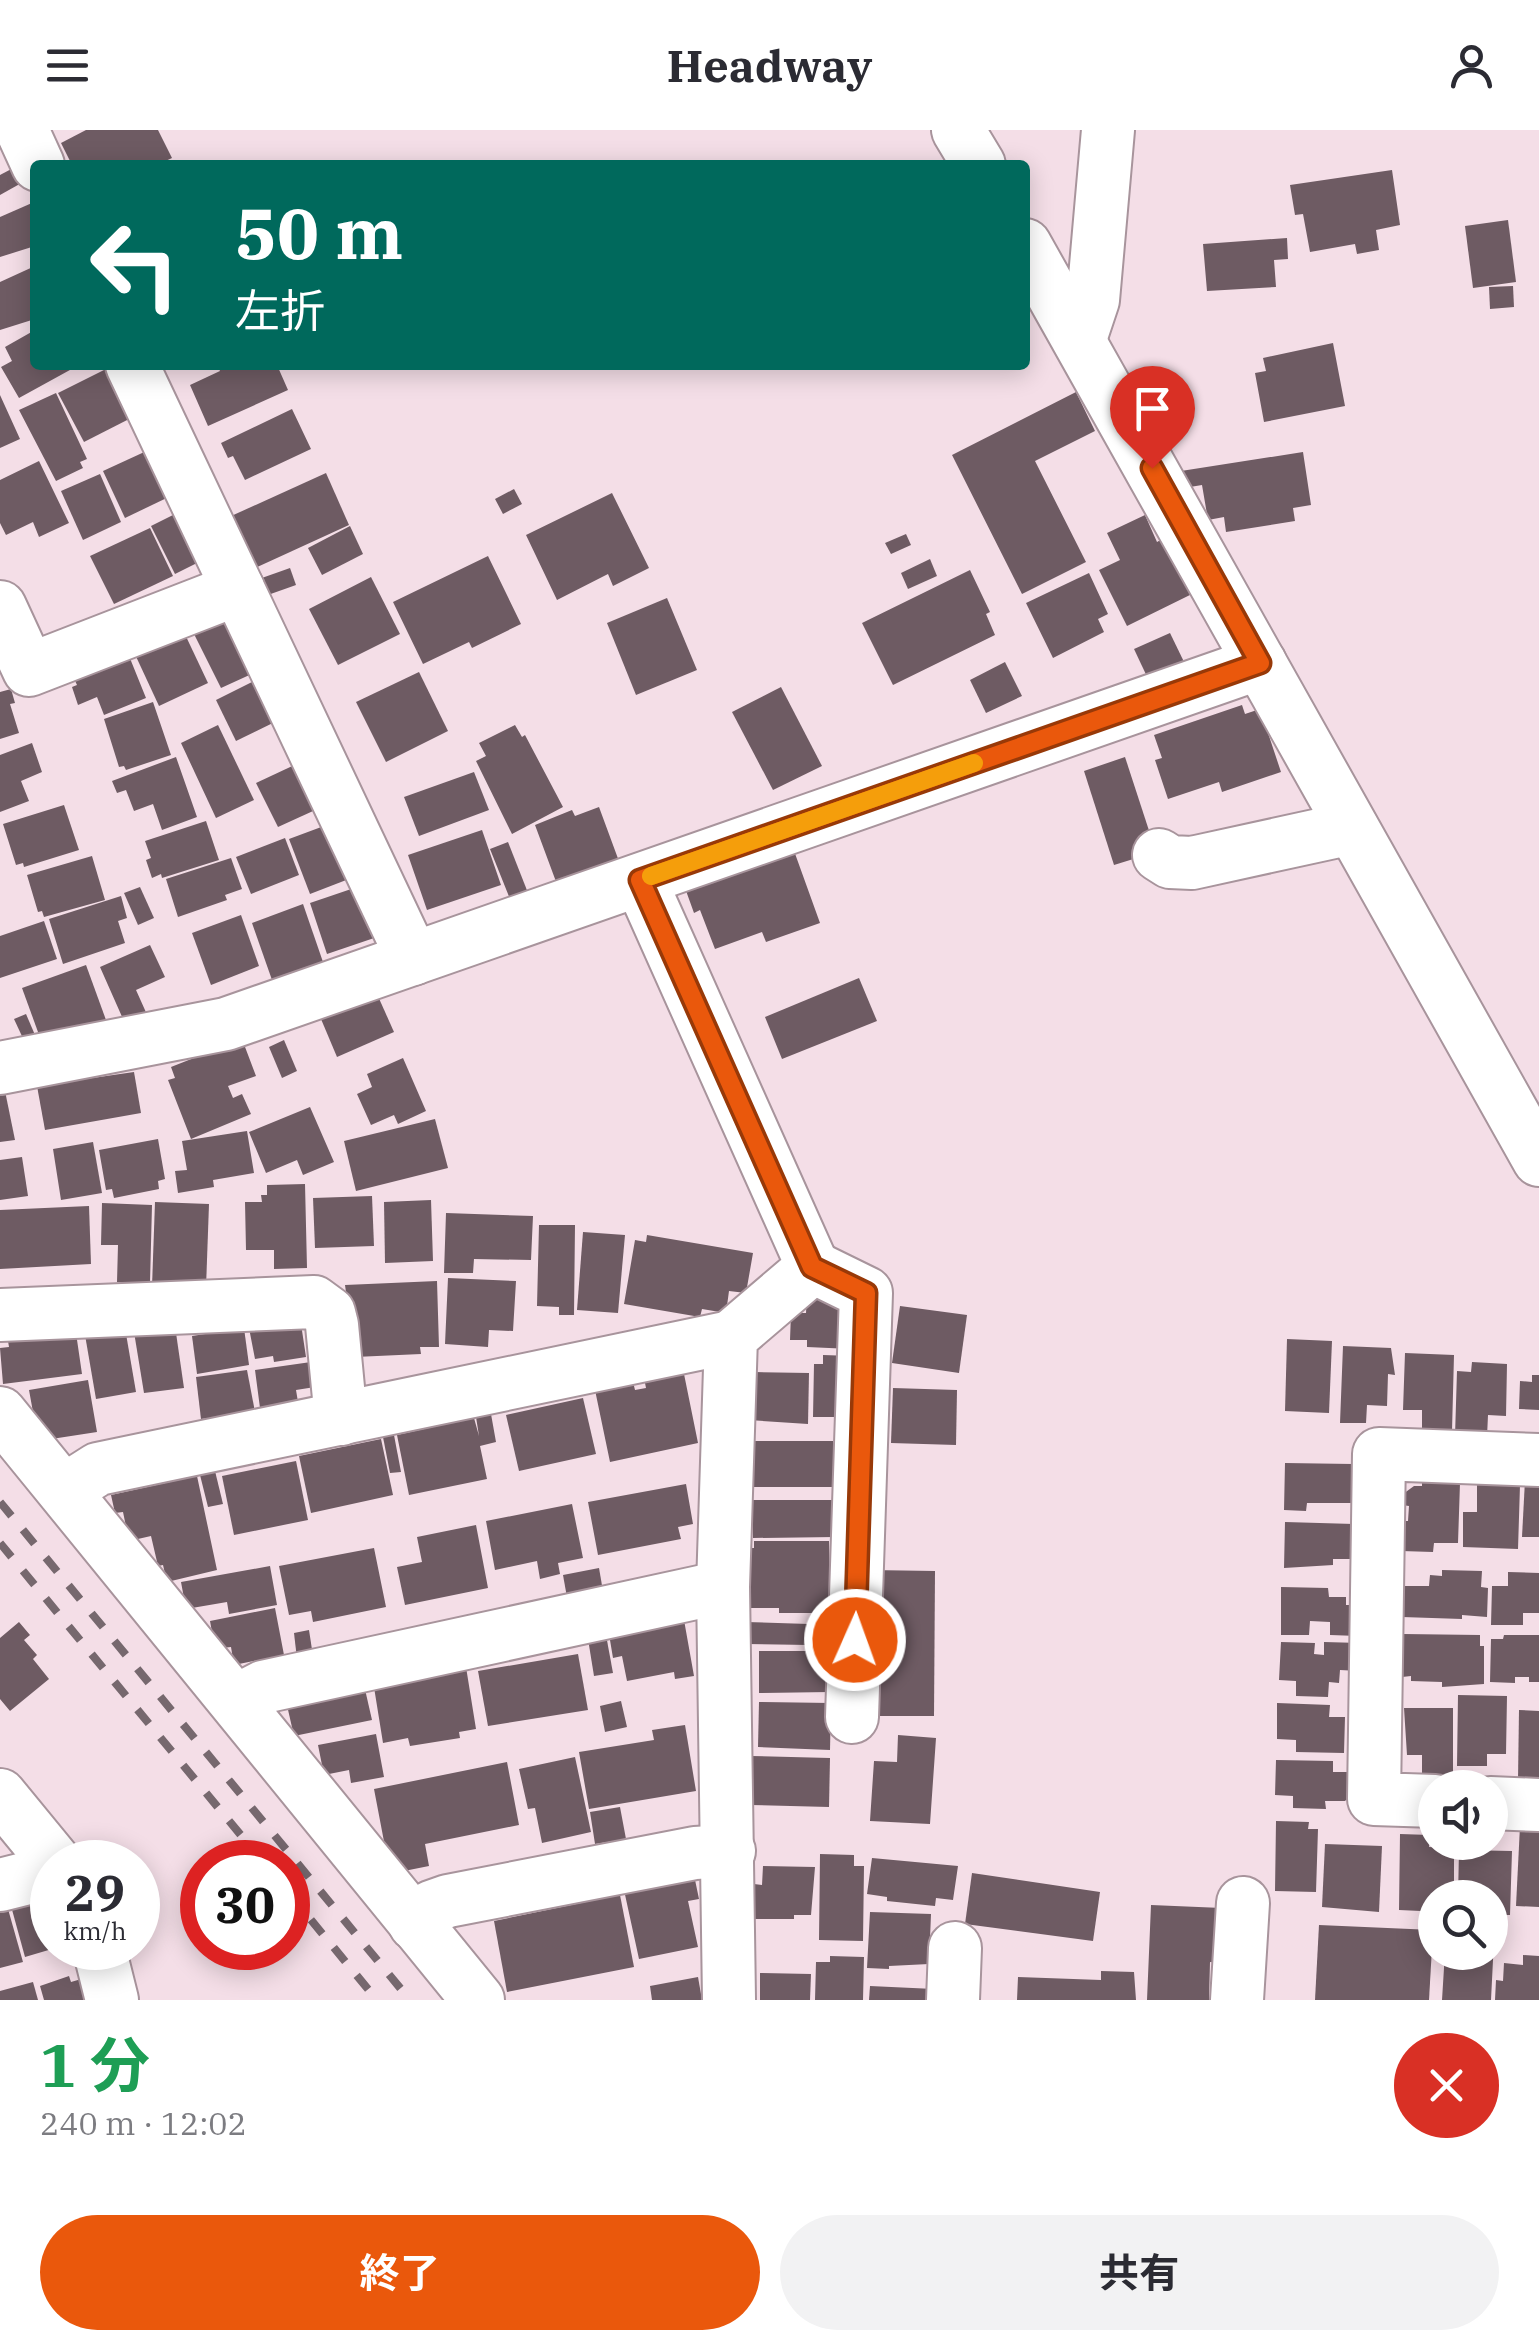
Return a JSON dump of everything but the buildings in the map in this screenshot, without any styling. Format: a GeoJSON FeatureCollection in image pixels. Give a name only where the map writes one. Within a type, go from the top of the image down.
{"type":"FeatureCollection","features":[{"type":"Feature","properties":{"kind":"street"},"geometry":{"type":"LineString","coordinates":[[22,130],[36,160]]}},
{"type":"Feature","properties":{"kind":"street"},"geometry":{"type":"LineString","coordinates":[[958,130],[976,160]]}},
{"type":"Feature","properties":{"kind":"street"},"geometry":{"type":"LineString","coordinates":[[1080,339],[1093,300],[1108,130]]}},
{"type":"Feature","properties":{"kind":"street"},"geometry":{"type":"LineString","coordinates":[[1030,254],[1539,1160]]}},
{"type":"Feature","properties":{"kind":"street"},"geometry":{"type":"LineString","coordinates":[[134,370],[414,958]]}},
{"type":"Feature","properties":{"kind":"street"},"geometry":{"type":"LineString","coordinates":[[0,608],[29,670],[238,589]]}},
{"type":"Feature","properties":{"kind":"street"},"geometry":{"type":"LineString","coordinates":[[0,1068],[226,1024],[1260,663]]}},
{"type":"Feature","properties":{"kind":"street"},"geometry":{"type":"LineString","coordinates":[[1159,855],[1170,862],[1192,863],[1352,828]]}},
{"type":"Feature","properties":{"kind":"street"},"geometry":{"type":"LineString","coordinates":[[640,880],[812,1267],[866,1293],[852,1716]]}},
{"type":"Feature","properties":{"kind":"street"},"geometry":{"type":"LineString","coordinates":[[65,1490],[98,1469],[731,1337],[812,1267]]}},
{"type":"Feature","properties":{"kind":"street"},"geometry":{"type":"LineString","coordinates":[[0,1316],[314,1302],[329,1313],[332,1324],[341,1418]]}},
{"type":"Feature","properties":{"kind":"street"},"geometry":{"type":"LineString","coordinates":[[729,2000],[724,1587],[731,1337]]}},
{"type":"Feature","properties":{"kind":"street"},"geometry":{"type":"LineString","coordinates":[[0,1412],[478,2000]]}},
{"type":"Feature","properties":{"kind":"street"},"geometry":{"type":"LineString","coordinates":[[1418,1800],[1374,1799],[1379,1454],[1539,1460]]}},
{"type":"Feature","properties":{"kind":"street"},"geometry":{"type":"LineString","coordinates":[[236,1702],[263,1687],[724,1587]]}},
{"type":"Feature","properties":{"kind":"street"},"geometry":{"type":"LineString","coordinates":[[0,1795],[38,1840]]}},
{"type":"Feature","properties":{"kind":"street"},"geometry":{"type":"LineString","coordinates":[[1508,1804],[1539,1805]]}},
{"type":"Feature","properties":{"kind":"street"},"geometry":{"type":"LineString","coordinates":[[415,1924],[431,1907],[448,1901],[696,1853],[728,1851]]}},
{"type":"Feature","properties":{"kind":"street"},"geometry":{"type":"LineString","coordinates":[[0,1886],[30,1878]]}},
{"type":"Feature","properties":{"kind":"street"},"geometry":{"type":"LineString","coordinates":[[1236,2000],[1243,1903]]}},
{"type":"Feature","properties":{"kind":"street"},"geometry":{"type":"LineString","coordinates":[[954,2000],[955,1948]]}},
{"type":"Feature","properties":{"kind":"street"},"geometry":{"type":"LineString","coordinates":[[104,1970],[112,2000]]}},
{"type":"Feature","properties":{"kind":"railway"},"geometry":{"type":"LineString","coordinates":[[0,1502],[410,2000]]}},
{"type":"Feature","properties":{"kind":"railway"},"geometry":{"type":"LineString","coordinates":[[0,1543],[245,1840]]}},
{"type":"Feature","properties":{"kind":"railway"},"geometry":{"type":"LineString","coordinates":[[310,1919],[377,2000]]}},
{"type":"Feature","properties":{"kind":"slow traffic"},"geometry":{"type":"LineString","coordinates":[[651,876],[974,763]]}},
{"type":"Feature","properties":{"kind":"route"},"geometry":{"type":"LineString","coordinates":[[855,1640],[866,1293],[812,1267],[640,880],[1260,663],[1152,468]]}}]}
